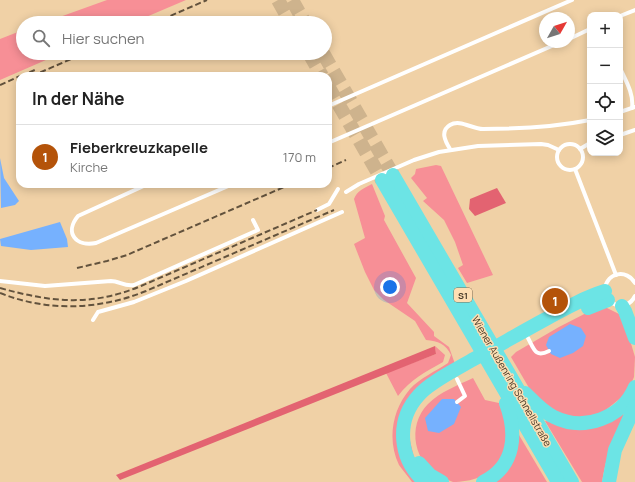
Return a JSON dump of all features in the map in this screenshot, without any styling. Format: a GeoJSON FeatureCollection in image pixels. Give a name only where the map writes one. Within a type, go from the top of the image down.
{"type":"FeatureCollection","features":[{"type":"Feature","properties":{"kind":"highway","name":"Wiener Außenring Schnellstraße"},"geometry":{"type":"LineString","coordinates":[[558,482],[492,369],[388,178],[511,378],[572,482]]}},
{"type":"Feature","properties":{"kind":"highway"},"geometry":{"type":"LineString","coordinates":[[442,482],[430,475],[421,467],[412,446],[410,436],[413,420],[420,406],[435,392],[461,373],[522,338],[567,308],[607,296]]}},
{"type":"Feature","properties":{"kind":"highway"},"geometry":{"type":"LineString","coordinates":[[631,305],[625,311],[635,338]]}},
{"type":"Feature","properties":{"kind":"highway"},"geometry":{"type":"LineString","coordinates":[[484,482],[497,473],[505,464],[510,454],[512,445],[510,418],[492,369]]}},
{"type":"Feature","properties":{"kind":"highway"},"geometry":{"type":"LineString","coordinates":[[425,482],[408,461],[404,449],[402,438],[405,419],[408,410],[419,394],[428,387],[461,373]]}},
{"type":"Feature","properties":{"kind":"highway"},"geometry":{"type":"LineString","coordinates":[[511,378],[530,398],[552,416],[573,423],[589,423],[610,415],[622,406],[631,396],[635,387]]}},
{"type":"Feature","properties":{"kind":"highway"},"geometry":{"type":"LineString","coordinates":[[609,482],[615,450],[635,406]]}},
{"type":"Feature","properties":{"kind":"lane"},"geometry":{"type":"LineString","coordinates":[[332,104],[572,0]]}},
{"type":"Feature","properties":{"kind":"lane"},"geometry":{"type":"LineString","coordinates":[[623,15],[635,10]]}},
{"type":"Feature","properties":{"kind":"lane"},"geometry":{"type":"LineString","coordinates":[[575,35],[587,30]]}},
{"type":"Feature","properties":{"kind":"lane"},"geometry":{"type":"LineString","coordinates":[[332,141],[547,48]]}},
{"type":"Feature","properties":{"kind":"lane"},"geometry":{"type":"LineString","coordinates":[[623,75],[631,92],[633,107],[623,111]]}},
{"type":"Feature","properties":{"kind":"lane"},"geometry":{"type":"LineString","coordinates":[[450,149],[444,134],[448,127],[454,123],[480,129],[492,129],[548,127],[587,120]]}},
{"type":"Feature","properties":{"kind":"lane"},"geometry":{"type":"LineString","coordinates":[[623,134],[635,130]]}},
{"type":"Feature","properties":{"kind":"lane"},"geometry":{"type":"LineString","coordinates":[[346,192],[359,184],[414,160],[450,149],[478,146],[541,144],[548,145],[559,150]]}},
{"type":"Feature","properties":{"kind":"lane"},"geometry":{"type":"LineString","coordinates":[[567,144],[575,145],[580,149],[583,154],[583,159],[580,166],[575,169],[568,170],[560,165],[557,157],[559,150],[563,146],[567,144]]}},
{"type":"Feature","properties":{"kind":"lane"},"geometry":{"type":"LineString","coordinates":[[580,149],[587,145]]}},
{"type":"Feature","properties":{"kind":"lane"},"geometry":{"type":"LineString","coordinates":[[575,169],[616,274]]}},
{"type":"Feature","properties":{"kind":"lane"},"geometry":{"type":"LineString","coordinates":[[139,188],[78,216],[72,226],[75,239],[88,245],[96,243],[224,188]]}},
{"type":"Feature","properties":{"kind":"lane"},"geometry":{"type":"LineString","coordinates":[[317,210],[329,204],[338,189]]}},
{"type":"Feature","properties":{"kind":"lane"},"geometry":{"type":"LineString","coordinates":[[93,320],[98,312],[134,302],[342,212]]}},
{"type":"Feature","properties":{"kind":"lane"},"geometry":{"type":"LineString","coordinates":[[0,281],[45,286],[111,281],[119,282],[127,286],[134,285],[258,230],[253,220]]}},
{"type":"Feature","properties":{"kind":"lane"},"geometry":{"type":"LineString","coordinates":[[631,305],[612,304],[607,296],[607,281],[616,274],[625,274],[629,276],[635,284]]}},
{"type":"Feature","properties":{"kind":"lane"},"geometry":{"type":"LineString","coordinates":[[522,338],[538,353],[541,354],[549,351]]}},
{"type":"Feature","properties":{"kind":"lane"},"geometry":{"type":"LineString","coordinates":[[457,402],[465,396],[461,373]]}},
{"type":"Feature","properties":{"kind":"shaded area"},"geometry":{"type":"Polygon","coordinates":[[[107,0],[186,0],[148,16],[62,16],[107,0]]]}},
{"type":"Feature","properties":{"kind":"shaded area"},"geometry":{"type":"Polygon","coordinates":[[[16,33],[16,60],[46,60],[0,80],[0,39],[16,33]]]}},
{"type":"Feature","properties":{"kind":"shaded area"},"geometry":{"type":"Polygon","coordinates":[[[436,165],[441,166],[493,275],[467,283],[458,268],[463,265],[455,242],[444,220],[423,201],[427,198],[411,178],[415,174],[416,169],[436,165]]]}},
{"type":"Feature","properties":{"kind":"shaded area"},"geometry":{"type":"Polygon","coordinates":[[[372,184],[385,216],[384,220],[416,278],[407,303],[434,332],[434,336],[449,347],[455,364],[403,412],[420,482],[412,482],[399,465],[395,455],[392,436],[395,416],[404,397],[410,389],[423,378],[448,363],[451,355],[447,348],[441,344],[426,340],[415,321],[384,300],[374,290],[365,272],[354,244],[365,238],[354,199],[359,192],[372,184]]]}},
{"type":"Feature","properties":{"kind":"shaded area"},"geometry":{"type":"Polygon","coordinates":[[[497,188],[506,203],[475,216],[469,209],[470,199],[497,188]]]}},
{"type":"Feature","properties":{"kind":"shaded area"},"geometry":{"type":"Polygon","coordinates":[[[605,307],[619,314],[627,330],[635,357],[634,377],[627,393],[597,417],[576,419],[555,413],[532,393],[511,357],[516,352],[559,327],[596,308],[605,307]]]}},
{"type":"Feature","properties":{"kind":"shaded area"},"geometry":{"type":"Polygon","coordinates":[[[435,346],[445,355],[443,362],[413,380],[398,396],[386,373],[436,354],[435,346]]]}},
{"type":"Feature","properties":{"kind":"shaded area"},"geometry":{"type":"Polygon","coordinates":[[[435,346],[436,354],[120,480],[116,475],[435,346]]]}},
{"type":"Feature","properties":{"kind":"shaded area"},"geometry":{"type":"Polygon","coordinates":[[[473,378],[485,400],[499,403],[507,425],[507,445],[501,461],[492,471],[480,477],[466,481],[453,482],[432,471],[425,464],[419,454],[416,444],[415,434],[417,423],[421,413],[428,404],[449,389],[473,378]]]}},
{"type":"Feature","properties":{"kind":"shaded area"},"geometry":{"type":"Polygon","coordinates":[[[623,414],[624,415],[608,456],[602,482],[582,482],[545,421],[571,429],[586,429],[623,414]]]}},
{"type":"Feature","properties":{"kind":"shaded area"},"geometry":{"type":"Polygon","coordinates":[[[519,435],[547,482],[495,482],[519,435]]]}},
{"type":"Feature","properties":{"kind":"water"},"geometry":{"type":"Polygon","coordinates":[[[0,158],[4,178],[19,201],[15,205],[1,208],[0,158]]]}},
{"type":"Feature","properties":{"kind":"water"},"geometry":{"type":"Polygon","coordinates":[[[60,222],[67,239],[68,247],[31,250],[1,246],[0,239],[60,222]]]}},
{"type":"Feature","properties":{"kind":"water"},"geometry":{"type":"Polygon","coordinates":[[[570,324],[581,328],[586,336],[583,346],[573,353],[560,358],[551,354],[546,345],[549,337],[570,324]]]}},
{"type":"Feature","properties":{"kind":"water"},"geometry":{"type":"Polygon","coordinates":[[[442,399],[454,399],[461,407],[454,424],[439,433],[428,431],[425,418],[442,399]]]}},
{"type":"Feature","properties":{"kind":"tunnel"},"geometry":{"type":"LineString","coordinates":[[278,0],[287,16]]}},
{"type":"Feature","properties":{"kind":"tunnel"},"geometry":{"type":"LineString","coordinates":[[292,0],[301,16]]}},
{"type":"Feature","properties":{"kind":"tunnel"},"geometry":{"type":"LineString","coordinates":[[313,60],[320,72]]}},
{"type":"Feature","properties":{"kind":"tunnel"},"geometry":{"type":"LineString","coordinates":[[327,60],[393,175]]}},
{"type":"Feature","properties":{"kind":"tunnel"},"geometry":{"type":"LineString","coordinates":[[332,93],[382,180]]}},
{"type":"Feature","properties":{"kind":"railway"},"geometry":{"type":"LineString","coordinates":[[170,16],[207,0]]}},
{"type":"Feature","properties":{"kind":"railway"},"geometry":{"type":"LineString","coordinates":[[41,72],[69,60]]}},
{"type":"Feature","properties":{"kind":"railway"},"geometry":{"type":"LineString","coordinates":[[30,72],[37,69]]}},
{"type":"Feature","properties":{"kind":"railway"},"geometry":{"type":"LineString","coordinates":[[0,85],[16,78]]}},
{"type":"Feature","properties":{"kind":"railway"},"geometry":{"type":"LineString","coordinates":[[332,166],[346,160]]}},
{"type":"Feature","properties":{"kind":"railway"},"geometry":{"type":"LineString","coordinates":[[77,268],[127,255],[282,188]]}},
{"type":"Feature","properties":{"kind":"railway"},"geometry":{"type":"LineString","coordinates":[[0,288],[36,297],[70,300],[88,300],[123,293],[317,210]]}},
{"type":"Feature","properties":{"kind":"railway"},"geometry":{"type":"LineString","coordinates":[[0,293],[18,299],[55,306],[92,305],[110,302],[146,291],[334,210]]}},
{"type":"Feature","properties":{"kind":"place","name":"Fieberkreuzkapelle"},"geometry":{"type":"Point","coordinates":[555,301]}}]}
